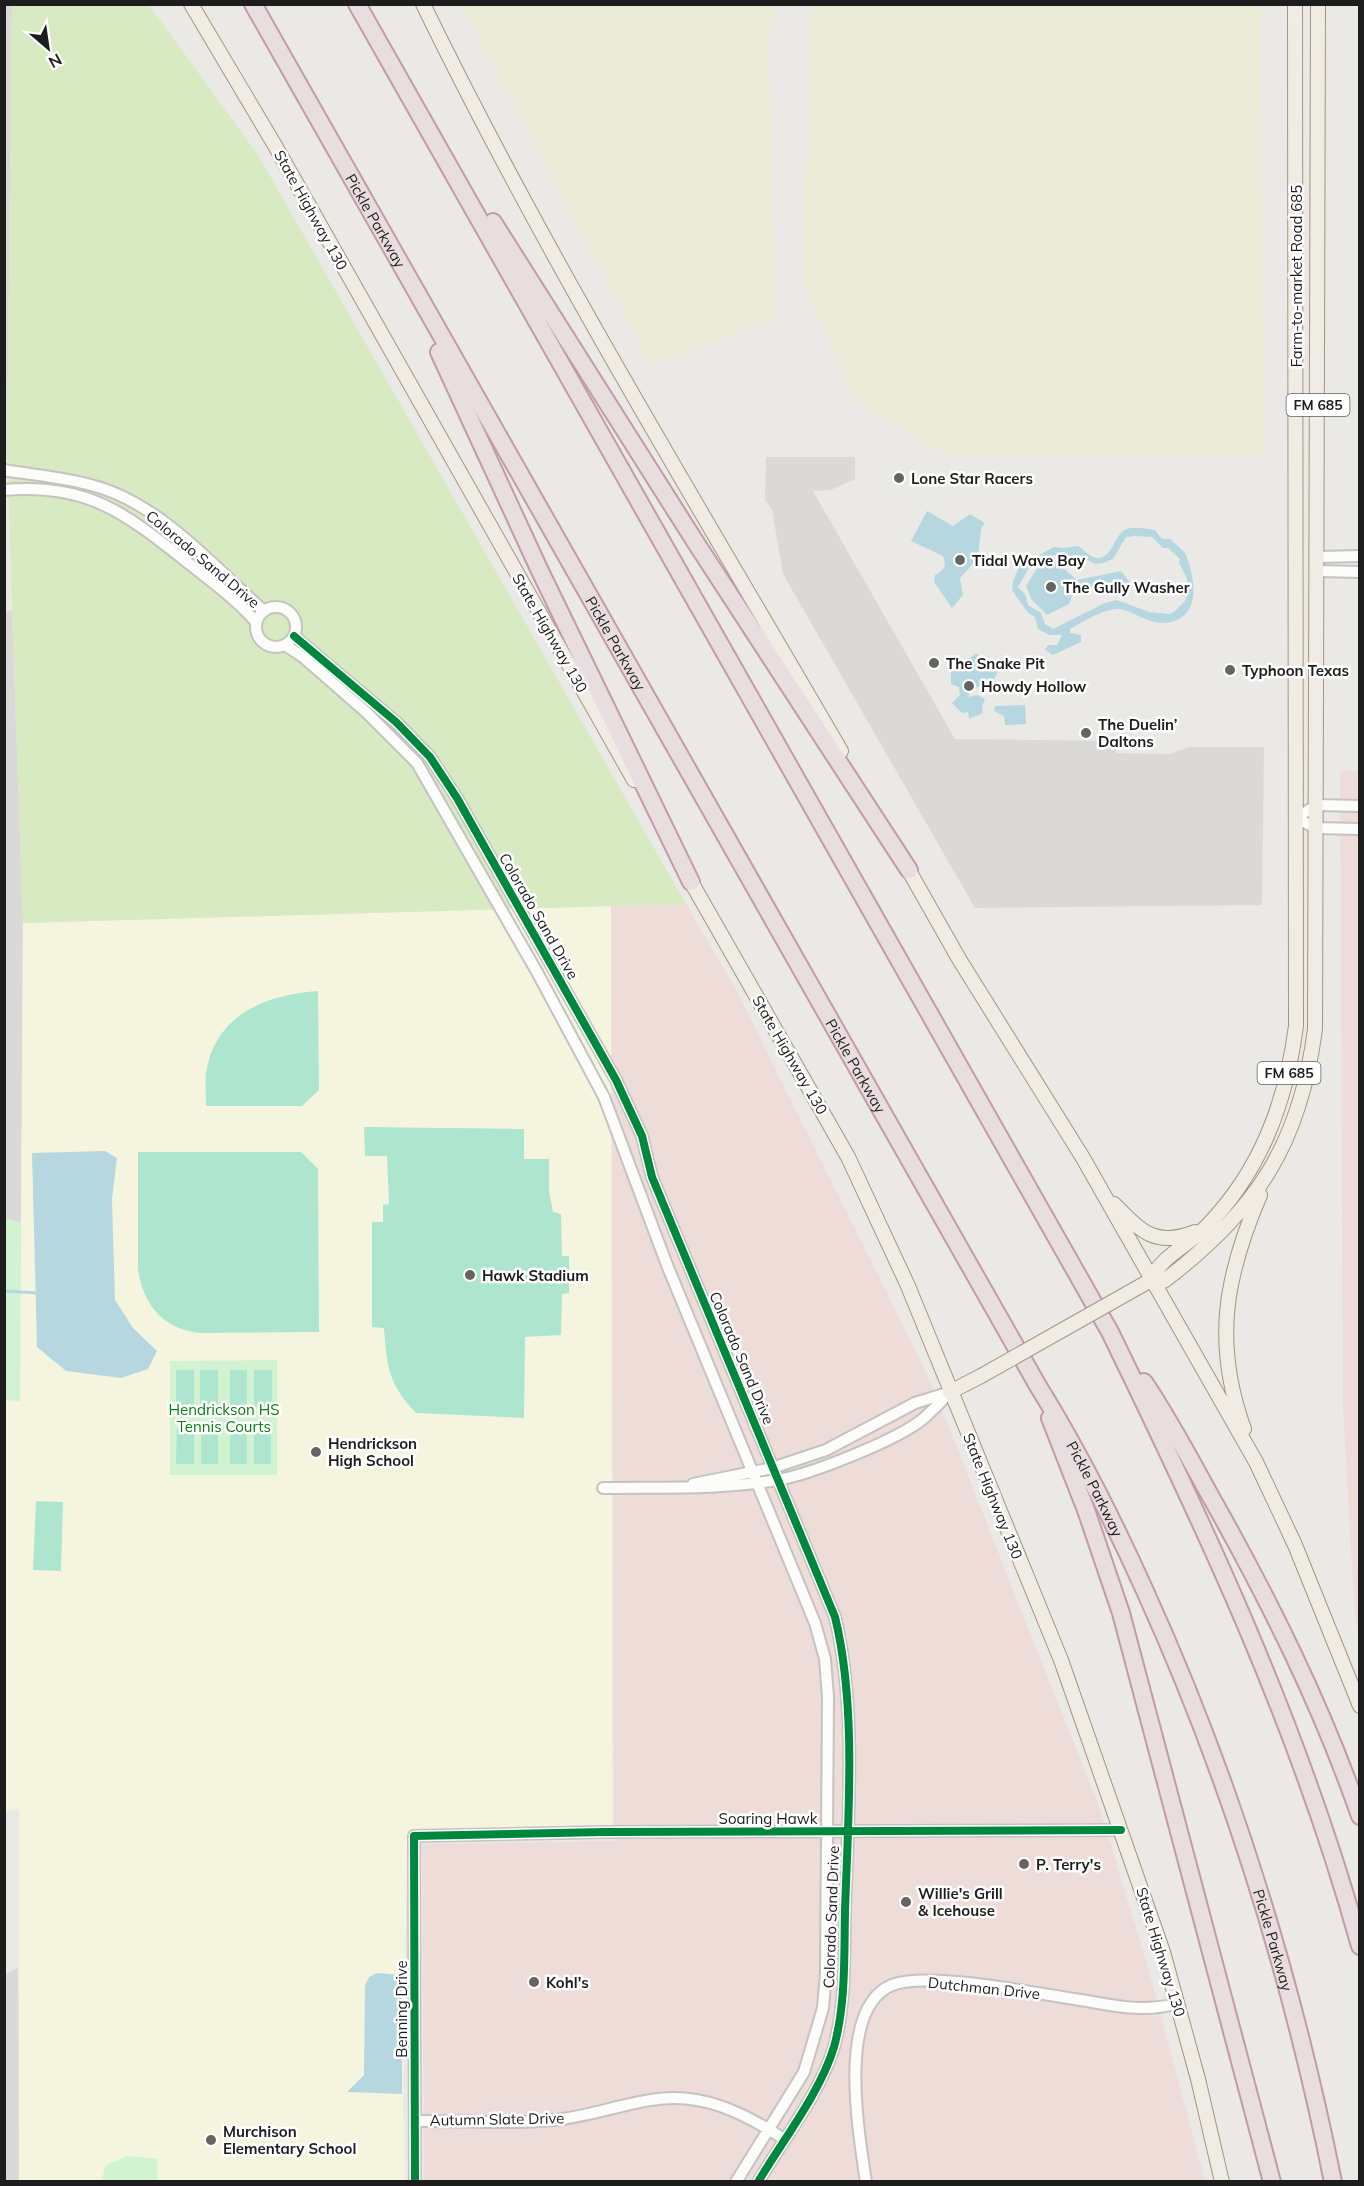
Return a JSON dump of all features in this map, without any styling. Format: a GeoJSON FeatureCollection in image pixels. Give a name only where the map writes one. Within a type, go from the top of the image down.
{"type":"FeatureCollection","features":[{"type":"Feature","properties":{"kind":"highway","name":"Pickle Parkway"},"geometry":{"type":"LineString","coordinates":[[253,4],[1038,1386],[1074,1444],[1106,1506],[1165,1636],[1205,1733],[1272,1932],[1299,2030],[1333,2181]]}},
{"type":"Feature","properties":{"kind":"highway"},"geometry":{"type":"LineString","coordinates":[[357,4],[1110,1332],[1192,1500],[1275,1693],[1327,1836],[1359,1946]]}},
{"type":"Feature","properties":{"kind":"highway"},"geometry":{"type":"LineString","coordinates":[[369,26],[696,543],[909,870]]}},
{"type":"Feature","properties":{"kind":"highway"},"geometry":{"type":"LineString","coordinates":[[375,218],[546,582],[691,882]]}},
{"type":"Feature","properties":{"kind":"highway"},"geometry":{"type":"LineString","coordinates":[[1110,1332],[1154,1396],[1251,1568],[1309,1688],[1359,1816]]}},
{"type":"Feature","properties":{"kind":"highway"},"geometry":{"type":"LineString","coordinates":[[1038,1386],[1086,1510],[1122,1613],[1272,2181]]}},
{"type":"Feature","properties":{"kind":"main road","name":"State Highway 130"},"geometry":{"type":"LineString","coordinates":[[191,4],[283,159],[848,1157],[908,1286],[1061,1660],[1163,1952],[1222,2181]]}},
{"type":"Feature","properties":{"kind":"main road"},"geometry":{"type":"LineString","coordinates":[[423,4],[477,116],[533,218],[959,959],[1106,1197],[1256,1462]]}},
{"type":"Feature","properties":{"kind":"main road","name":"Farm-to-market Road 685"},"geometry":{"type":"LineString","coordinates":[[1295,4],[1297,619]]}},
{"type":"Feature","properties":{"kind":"main road","name":"FM 685"},"geometry":{"type":"LineString","coordinates":[[1318,4],[1315,1029],[1302,1099],[1291,1130],[1267,1176],[1239,1244],[1229,1285],[1226,1325],[1227,1368],[1239,1416],[1256,1462],[1296,1545],[1359,1706]]}},
{"type":"Feature","properties":{"kind":"main road","name":"FM 685"},"geometry":{"type":"LineString","coordinates":[[1151,1280],[1156,1268],[1205,1228],[1240,1186],[1264,1144],[1284,1094],[1296,1026],[1297,619]]}},
{"type":"Feature","properties":{"kind":"main road","name":"FM 685"},"geometry":{"type":"LineString","coordinates":[[951,1392],[1151,1280],[1164,1281],[1216,1239],[1267,1176]]}},
{"type":"Feature","properties":{"kind":"main road"},"geometry":{"type":"LineString","coordinates":[[1106,1197],[1143,1232],[1156,1238],[1180,1238],[1205,1228]]}},
{"type":"Feature","properties":{"kind":"street","name":"Colorado Sand Drive"},"geometry":{"type":"LineString","coordinates":[[4,470],[92,485],[140,505],[264,611]]}},
{"type":"Feature","properties":{"kind":"street","name":"Colorado Sand Drive"},"geometry":{"type":"LineString","coordinates":[[4,490],[26,488],[85,496],[116,509],[242,605],[256,622]]}},
{"type":"Feature","properties":{"kind":"street"},"geometry":{"type":"LineString","coordinates":[[116,509],[122,498]]}},
{"type":"Feature","properties":{"kind":"street"},"geometry":{"type":"LineString","coordinates":[[1318,557],[1359,556]]}},
{"type":"Feature","properties":{"kind":"street"},"geometry":{"type":"LineString","coordinates":[[1318,571],[1359,572]]}},
{"type":"Feature","properties":{"kind":"street"},"geometry":{"type":"LineString","coordinates":[[277,607],[288,612],[295,623],[294,636],[285,645],[272,647],[261,640],[256,622],[264,611],[277,607]]}},
{"type":"Feature","properties":{"kind":"street","name":"Colorado Sand Drive"},"geometry":{"type":"LineString","coordinates":[[294,636],[396,722],[430,757],[457,798],[616,1080],[642,1136],[656,1188],[834,1617],[844,1654],[847,1691],[847,1831],[842,2012],[823,2074],[758,2181]]}},
{"type":"Feature","properties":{"kind":"street","name":"Colorado Sand Drive"},"geometry":{"type":"LineString","coordinates":[[285,645],[303,657],[366,712],[417,763],[537,972],[591,1074],[620,1137],[667,1265],[815,1623],[825,1659],[828,1697],[826,1973],[823,2008],[804,2072],[736,2181]]}},
{"type":"Feature","properties":{"kind":"street"},"geometry":{"type":"LineString","coordinates":[[1296,818],[1317,805],[1359,806]]}},
{"type":"Feature","properties":{"kind":"street"},"geometry":{"type":"LineString","coordinates":[[1296,818],[1316,828],[1359,829]]}},
{"type":"Feature","properties":{"kind":"street"},"geometry":{"type":"LineString","coordinates":[[591,1074],[616,1080]]}},
{"type":"Feature","properties":{"kind":"street"},"geometry":{"type":"LineString","coordinates":[[603,1488],[687,1486],[756,1476],[772,1468],[826,1450],[915,1403],[951,1392]]}},
{"type":"Feature","properties":{"kind":"street"},"geometry":{"type":"LineString","coordinates":[[756,1476],[777,1480],[820,1467],[868,1448],[923,1419],[951,1392]]}},
{"type":"Feature","properties":{"kind":"street","name":"Soaring Hawk"},"geometry":{"type":"LineString","coordinates":[[414,1836],[1121,1830]]}},
{"type":"Feature","properties":{"kind":"street","name":"Benning Drive"},"geometry":{"type":"LineString","coordinates":[[414,1836],[415,2181]]}},
{"type":"Feature","properties":{"kind":"street","name":"Dutchman Drive"},"geometry":{"type":"LineString","coordinates":[[866,2181],[856,2093],[859,2034],[871,2000],[892,1985],[927,1980],[959,1982],[1134,2010],[1177,2004]]}},
{"type":"Feature","properties":{"kind":"street","name":"Autumn Slate Drive"},"geometry":{"type":"LineString","coordinates":[[415,2121],[550,2121],[581,2117],[652,2100],[683,2097],[706,2101],[739,2113],[784,2139]]}},
{"type":"Feature","properties":{"kind":"shaded area"},"geometry":{"type":"Polygon","coordinates":[[[12,4],[7,456],[5,456],[4,5],[12,4]]]}},
{"type":"Feature","properties":{"kind":"shaded area"},"geometry":{"type":"Polygon","coordinates":[[[814,4],[1261,5],[1263,456],[951,456],[858,403],[803,284],[810,17],[814,4]]]}},
{"type":"Feature","properties":{"kind":"shaded area"},"geometry":{"type":"Polygon","coordinates":[[[462,5],[777,5],[768,30],[776,317],[652,366],[462,5]]]}},
{"type":"Feature","properties":{"kind":"shaded area"},"geometry":{"type":"Polygon","coordinates":[[[766,457],[855,457],[855,479],[831,490],[813,491],[955,739],[1116,741],[1116,753],[1170,754],[1189,747],[1264,747],[1262,905],[975,908],[783,574],[772,510],[765,499],[766,457]]]}},
{"type":"Feature","properties":{"kind":"shaded area"},"geometry":{"type":"Polygon","coordinates":[[[12,611],[23,923],[21,1222],[4,1219],[4,612],[12,611]]]}},
{"type":"Feature","properties":{"kind":"shaded area"},"geometry":{"type":"Polygon","coordinates":[[[1340,771],[1360,771],[1359,1632],[1355,1618],[1343,1409],[1340,771]]]}},
{"type":"Feature","properties":{"kind":"shaded area"},"geometry":{"type":"Polygon","coordinates":[[[686,904],[734,986],[921,1361],[954,1440],[1101,1812],[1147,1964],[1205,2181],[424,2181],[422,1844],[614,1841],[611,906],[686,904]]]}},
{"type":"Feature","properties":{"kind":"shaded area","name":"Hendrickson High School"},"geometry":{"type":"Polygon","coordinates":[[[611,906],[612,1838],[407,1842],[403,2096],[405,2181],[19,2181],[19,1809],[4,1812],[4,1400],[20,1400],[23,923],[611,906]]]}},
{"type":"Feature","properties":{"kind":"shaded area"},"geometry":{"type":"Polygon","coordinates":[[[18,1968],[19,2181],[5,2182],[5,1974],[18,1968]]]}},
{"type":"Feature","properties":{"kind":"green space"},"geometry":{"type":"Polygon","coordinates":[[[12,5],[149,5],[258,155],[686,904],[23,923],[7,456],[12,5]]]}},
{"type":"Feature","properties":{"kind":"green space"},"geometry":{"type":"Polygon","coordinates":[[[318,991],[319,1090],[302,1106],[206,1106],[206,1073],[211,1053],[220,1036],[232,1022],[246,1011],[262,1003],[280,997],[318,991]]]}},
{"type":"Feature","properties":{"kind":"green space","name":"Hawk Stadium"},"geometry":{"type":"Polygon","coordinates":[[[364,1127],[524,1129],[524,1159],[549,1159],[549,1191],[553,1212],[561,1214],[562,1256],[569,1256],[569,1293],[562,1294],[561,1335],[525,1337],[524,1418],[416,1413],[394,1383],[386,1353],[384,1328],[372,1327],[372,1222],[383,1222],[383,1205],[389,1204],[387,1156],[365,1156],[364,1127]]]}},
{"type":"Feature","properties":{"kind":"green space"},"geometry":{"type":"Polygon","coordinates":[[[138,1152],[301,1152],[318,1169],[319,1332],[200,1333],[176,1327],[157,1314],[145,1294],[138,1270],[138,1152]]]}},
{"type":"Feature","properties":{"kind":"green space"},"geometry":{"type":"Polygon","coordinates":[[[5,1219],[21,1222],[20,1401],[5,1400],[5,1219]]]}},
{"type":"Feature","properties":{"kind":"green space","name":"Hendrickson HS Tennis Courts"},"geometry":{"type":"Polygon","coordinates":[[[277,1360],[277,1475],[170,1475],[170,1361],[277,1360]]]}},
{"type":"Feature","properties":{"kind":"green space"},"geometry":{"type":"Polygon","coordinates":[[[176,1370],[194,1370],[194,1407],[176,1407],[176,1370]]]}},
{"type":"Feature","properties":{"kind":"green space"},"geometry":{"type":"Polygon","coordinates":[[[200,1370],[218,1370],[218,1407],[200,1407],[200,1370]]]}},
{"type":"Feature","properties":{"kind":"green space"},"geometry":{"type":"Polygon","coordinates":[[[230,1370],[247,1370],[247,1407],[230,1407],[230,1370]]]}},
{"type":"Feature","properties":{"kind":"green space"},"geometry":{"type":"Polygon","coordinates":[[[254,1370],[272,1370],[272,1407],[254,1407],[254,1370]]]}},
{"type":"Feature","properties":{"kind":"green space"},"geometry":{"type":"Polygon","coordinates":[[[194,1427],[194,1464],[176,1464],[177,1428],[194,1427]]]}},
{"type":"Feature","properties":{"kind":"green space"},"geometry":{"type":"Polygon","coordinates":[[[201,1427],[218,1427],[218,1464],[201,1464],[201,1427]]]}},
{"type":"Feature","properties":{"kind":"green space"},"geometry":{"type":"Polygon","coordinates":[[[247,1427],[247,1464],[230,1464],[230,1428],[247,1427]]]}},
{"type":"Feature","properties":{"kind":"green space"},"geometry":{"type":"Polygon","coordinates":[[[254,1427],[271,1427],[271,1464],[254,1464],[254,1427]]]}},
{"type":"Feature","properties":{"kind":"green space"},"geometry":{"type":"Polygon","coordinates":[[[36,1501],[63,1502],[61,1571],[33,1570],[36,1501]]]}},
{"type":"Feature","properties":{"kind":"green space"},"geometry":{"type":"Polygon","coordinates":[[[127,2156],[158,2159],[157,2181],[102,2181],[105,2166],[127,2156]]]}},
{"type":"Feature","properties":{"kind":"water","name":"Tidal Wave Bay"},"geometry":{"type":"Polygon","coordinates":[[[927,511],[953,526],[970,514],[985,523],[981,529],[978,558],[960,578],[963,595],[952,608],[934,582],[935,575],[944,567],[943,556],[911,541],[927,511]]]}},
{"type":"Feature","properties":{"kind":"water"},"geometry":{"type":"Polygon","coordinates":[[[1129,528],[1155,530],[1162,539],[1170,539],[1186,555],[1192,576],[1193,598],[1184,615],[1176,621],[1163,623],[1120,609],[1109,610],[1070,629],[1070,633],[1081,635],[1081,642],[1053,655],[1045,650],[1048,645],[1057,645],[1062,635],[1049,635],[1038,629],[1035,617],[1028,613],[1012,590],[1020,565],[1054,547],[1078,546],[1091,556],[1099,558],[1108,553],[1123,531],[1129,528]],[[1126,537],[1113,559],[1103,563],[1095,564],[1078,555],[1059,558],[1055,555],[1031,564],[1018,587],[1025,594],[1028,605],[1041,613],[1045,624],[1053,629],[1105,603],[1117,600],[1149,612],[1169,614],[1185,601],[1188,593],[1187,579],[1179,563],[1180,559],[1168,548],[1163,548],[1152,537],[1126,537]]]}},
{"type":"Feature","properties":{"kind":"water","name":"The Gully Washer"},"geometry":{"type":"Polygon","coordinates":[[[1049,559],[1054,560],[1077,580],[1121,571],[1130,582],[1129,587],[1098,590],[1094,587],[1075,588],[1069,604],[1047,615],[1032,600],[1026,586],[1039,565],[1049,559]]]}},
{"type":"Feature","properties":{"kind":"water","name":"Howdy Hollow"},"geometry":{"type":"Polygon","coordinates":[[[976,653],[985,662],[999,669],[991,685],[968,688],[969,697],[977,695],[985,699],[982,706],[983,713],[969,719],[968,712],[962,713],[952,703],[960,695],[959,687],[951,684],[951,669],[962,665],[976,653]]]}},
{"type":"Feature","properties":{"kind":"water"},"geometry":{"type":"Polygon","coordinates":[[[1025,705],[1026,724],[1005,725],[1004,716],[994,711],[995,706],[1025,705]]]}},
{"type":"Feature","properties":{"kind":"water"},"geometry":{"type":"Polygon","coordinates":[[[105,1151],[117,1158],[112,1199],[115,1300],[133,1328],[157,1351],[148,1369],[121,1378],[66,1371],[37,1347],[32,1153],[105,1151]]]}},
{"type":"Feature","properties":{"kind":"water"},"geometry":{"type":"Polygon","coordinates":[[[377,1973],[402,1975],[402,2094],[347,2092],[364,2075],[365,1986],[369,1977],[377,1973]]]}},
{"type":"Feature","properties":{"kind":"waterway"},"geometry":{"type":"LineString","coordinates":[[4,1291],[37,1293]]}},
{"type":"Feature","properties":{"kind":"cycle path"},"geometry":{"type":"LineString","coordinates":[[294,636],[396,722],[430,757],[457,798],[616,1080],[642,1136],[652,1177],[835,1617],[842,1652],[849,1725],[849,1801],[841,2014],[834,2047],[820,2082],[758,2182]]}},
{"type":"Feature","properties":{"kind":"cycle path"},"geometry":{"type":"LineString","coordinates":[[415,2182],[414,1836],[605,1832],[1121,1830]]}},
{"type":"Feature","properties":{"kind":"place","name":"Lone Star Racers"},"geometry":{"type":"Point","coordinates":[899,478]}},
{"type":"Feature","properties":{"kind":"place","name":"Tidal Wave Bay"},"geometry":{"type":"Point","coordinates":[960,560]}},
{"type":"Feature","properties":{"kind":"place","name":"The Gully Washer"},"geometry":{"type":"Point","coordinates":[1051,587]}},
{"type":"Feature","properties":{"kind":"place","name":"The Snake Pit"},"geometry":{"type":"Point","coordinates":[934,663]}},
{"type":"Feature","properties":{"kind":"place","name":"Typhoon Texas"},"geometry":{"type":"Point","coordinates":[1230,670]}},
{"type":"Feature","properties":{"kind":"place","name":"Howdy Hollow"},"geometry":{"type":"Point","coordinates":[969,686]}},
{"type":"Feature","properties":{"kind":"place","name":"The Duelin’ Daltons"},"geometry":{"type":"Point","coordinates":[1086,733]}},
{"type":"Feature","properties":{"kind":"place","name":"Hawk Stadium"},"geometry":{"type":"Point","coordinates":[470,1275]}},
{"type":"Feature","properties":{"kind":"place","name":"Hendrickson High School"},"geometry":{"type":"Point","coordinates":[316,1452]}},
{"type":"Feature","properties":{"kind":"place","name":"P. Terry's"},"geometry":{"type":"Point","coordinates":[1024,1864]}},
{"type":"Feature","properties":{"kind":"place","name":"Willie's Grill & Icehouse"},"geometry":{"type":"Point","coordinates":[906,1902]}},
{"type":"Feature","properties":{"kind":"place","name":"Kohl's"},"geometry":{"type":"Point","coordinates":[534,1982]}},
{"type":"Feature","properties":{"kind":"place","name":"Murchison Elementary School"},"geometry":{"type":"Point","coordinates":[211,2140]}}]}
